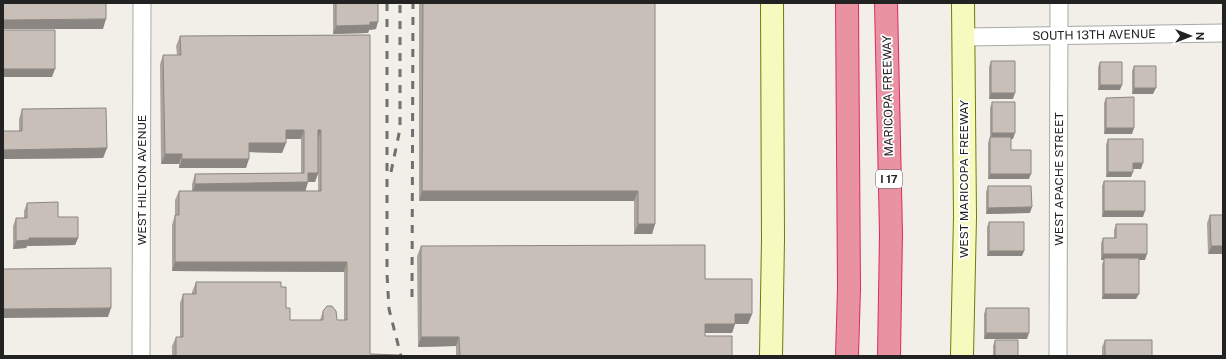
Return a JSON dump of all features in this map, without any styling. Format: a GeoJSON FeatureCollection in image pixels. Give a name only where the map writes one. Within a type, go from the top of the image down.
{"type":"FeatureCollection","features":[{"type":"Feature","properties":{"kind":"highway"},"geometry":{"type":"LineString","coordinates":[[847,3],[849,288],[847,356]]}},
{"type":"Feature","properties":{"kind":"highway","name":"MARICOPA FREEWAY"},"geometry":{"type":"LineString","coordinates":[[886,3],[891,234],[889,356]]}},
{"type":"Feature","properties":{"kind":"main road"},"geometry":{"type":"LineString","coordinates":[[771,356],[774,225],[772,3]]}},
{"type":"Feature","properties":{"kind":"main road","name":"WEST MARICOPA FREEWAY"},"geometry":{"type":"LineString","coordinates":[[962,356],[965,217],[965,37],[963,3]]}},
{"type":"Feature","properties":{"kind":"street","name":"WEST HILTON AVENUE"},"geometry":{"type":"LineString","coordinates":[[141,356],[142,3]]}},
{"type":"Feature","properties":{"kind":"street","name":"WEST APACHE STREET"},"geometry":{"type":"LineString","coordinates":[[1058,356],[1059,3]]}},
{"type":"Feature","properties":{"kind":"street","name":"SOUTH 13TH AVENUE"},"geometry":{"type":"LineString","coordinates":[[965,37],[1223,33]]}},
{"type":"Feature","properties":{"kind":"building"},"geometry":{"type":"Polygon","coordinates":[[[3,3],[106,3],[106,19],[3,20],[3,3]]]}},
{"type":"Feature","properties":{"kind":"building"},"geometry":{"type":"Polygon","coordinates":[[[336,3],[378,3],[378,22],[370,22],[370,25],[336,26],[336,3]]]}},
{"type":"Feature","properties":{"kind":"building"},"geometry":{"type":"Polygon","coordinates":[[[423,3],[655,3],[655,224],[638,224],[638,191],[422,191],[423,3]]]}},
{"type":"Feature","properties":{"kind":"building"},"geometry":{"type":"Polygon","coordinates":[[[3,30],[55,30],[55,69],[3,69],[3,30]]]}},
{"type":"Feature","properties":{"kind":"building"},"geometry":{"type":"Polygon","coordinates":[[[370,35],[370,354],[399,356],[176,356],[176,337],[183,337],[183,294],[196,294],[196,282],[281,282],[281,287],[286,287],[286,308],[290,308],[290,320],[323,320],[323,311],[327,306],[332,306],[336,311],[337,320],[347,320],[347,262],[175,262],[175,215],[179,215],[179,191],[321,191],[321,130],[318,130],[318,173],[308,173],[308,182],[195,184],[195,174],[304,173],[304,130],[286,130],[286,143],[249,143],[249,159],[182,159],[182,154],[165,154],[163,55],[181,55],[180,36],[370,35]]]}},
{"type":"Feature","properties":{"kind":"building"},"geometry":{"type":"Polygon","coordinates":[[[991,61],[1015,61],[1015,93],[991,93],[991,61]]]}},
{"type":"Feature","properties":{"kind":"building"},"geometry":{"type":"Polygon","coordinates":[[[1100,62],[1122,62],[1122,85],[1100,85],[1100,62]]]}},
{"type":"Feature","properties":{"kind":"building"},"geometry":{"type":"Polygon","coordinates":[[[1134,66],[1156,66],[1156,88],[1134,88],[1134,66]]]}},
{"type":"Feature","properties":{"kind":"building"},"geometry":{"type":"Polygon","coordinates":[[[1134,97],[1134,128],[1106,128],[1106,98],[1134,97]]]}},
{"type":"Feature","properties":{"kind":"building"},"geometry":{"type":"Polygon","coordinates":[[[992,102],[1015,102],[1015,133],[992,133],[992,102]]]}},
{"type":"Feature","properties":{"kind":"building"},"geometry":{"type":"Polygon","coordinates":[[[106,108],[107,148],[3,150],[3,131],[22,131],[22,109],[106,108]]]}},
{"type":"Feature","properties":{"kind":"building"},"geometry":{"type":"Polygon","coordinates":[[[990,137],[1011,137],[1011,150],[1031,150],[1031,174],[990,174],[990,137]]]}},
{"type":"Feature","properties":{"kind":"building"},"geometry":{"type":"Polygon","coordinates":[[[1108,139],[1143,139],[1143,163],[1133,163],[1133,172],[1108,172],[1108,139]]]}},
{"type":"Feature","properties":{"kind":"building"},"geometry":{"type":"Polygon","coordinates":[[[1104,181],[1145,181],[1145,211],[1104,211],[1104,181]]]}},
{"type":"Feature","properties":{"kind":"building"},"geometry":{"type":"Polygon","coordinates":[[[988,186],[1031,186],[1032,207],[988,208],[988,186]]]}},
{"type":"Feature","properties":{"kind":"building"},"geometry":{"type":"Polygon","coordinates":[[[58,202],[58,217],[78,217],[78,238],[29,238],[29,240],[16,241],[16,218],[27,218],[27,203],[58,202]]]}},
{"type":"Feature","properties":{"kind":"building"},"geometry":{"type":"Polygon","coordinates":[[[1210,215],[1223,215],[1223,246],[1211,246],[1210,215]]]}},
{"type":"Feature","properties":{"kind":"building"},"geometry":{"type":"Polygon","coordinates":[[[989,222],[1024,222],[1024,251],[989,251],[989,222]]]}},
{"type":"Feature","properties":{"kind":"building"},"geometry":{"type":"Polygon","coordinates":[[[1116,224],[1147,224],[1147,254],[1103,254],[1103,238],[1116,238],[1116,224]]]}},
{"type":"Feature","properties":{"kind":"building"},"geometry":{"type":"Polygon","coordinates":[[[705,245],[705,279],[752,279],[752,314],[735,314],[735,324],[705,324],[705,336],[732,336],[732,356],[460,356],[459,337],[421,337],[421,246],[705,245]]]}},
{"type":"Feature","properties":{"kind":"building"},"geometry":{"type":"Polygon","coordinates":[[[1104,258],[1139,258],[1139,294],[1104,294],[1104,258]]]}},
{"type":"Feature","properties":{"kind":"building"},"geometry":{"type":"Polygon","coordinates":[[[111,268],[111,308],[3,309],[3,269],[111,268]]]}},
{"type":"Feature","properties":{"kind":"building"},"geometry":{"type":"Polygon","coordinates":[[[986,308],[1029,308],[1029,333],[986,333],[986,308]]]}},
{"type":"Feature","properties":{"kind":"building"},"geometry":{"type":"Polygon","coordinates":[[[995,340],[1018,340],[1018,356],[995,356],[995,340]]]}},
{"type":"Feature","properties":{"kind":"building"},"geometry":{"type":"Polygon","coordinates":[[[1105,340],[1152,340],[1152,356],[1105,356],[1105,340]]]}},
{"type":"Feature","properties":{"kind":"railway"},"geometry":{"type":"LineString","coordinates":[[387,3],[387,274],[389,309],[401,356]]}},
{"type":"Feature","properties":{"kind":"railway"},"geometry":{"type":"LineString","coordinates":[[391,172],[400,129],[400,3]]}},
{"type":"Feature","properties":{"kind":"railway"},"geometry":{"type":"LineString","coordinates":[[412,297],[413,3]]}}]}
